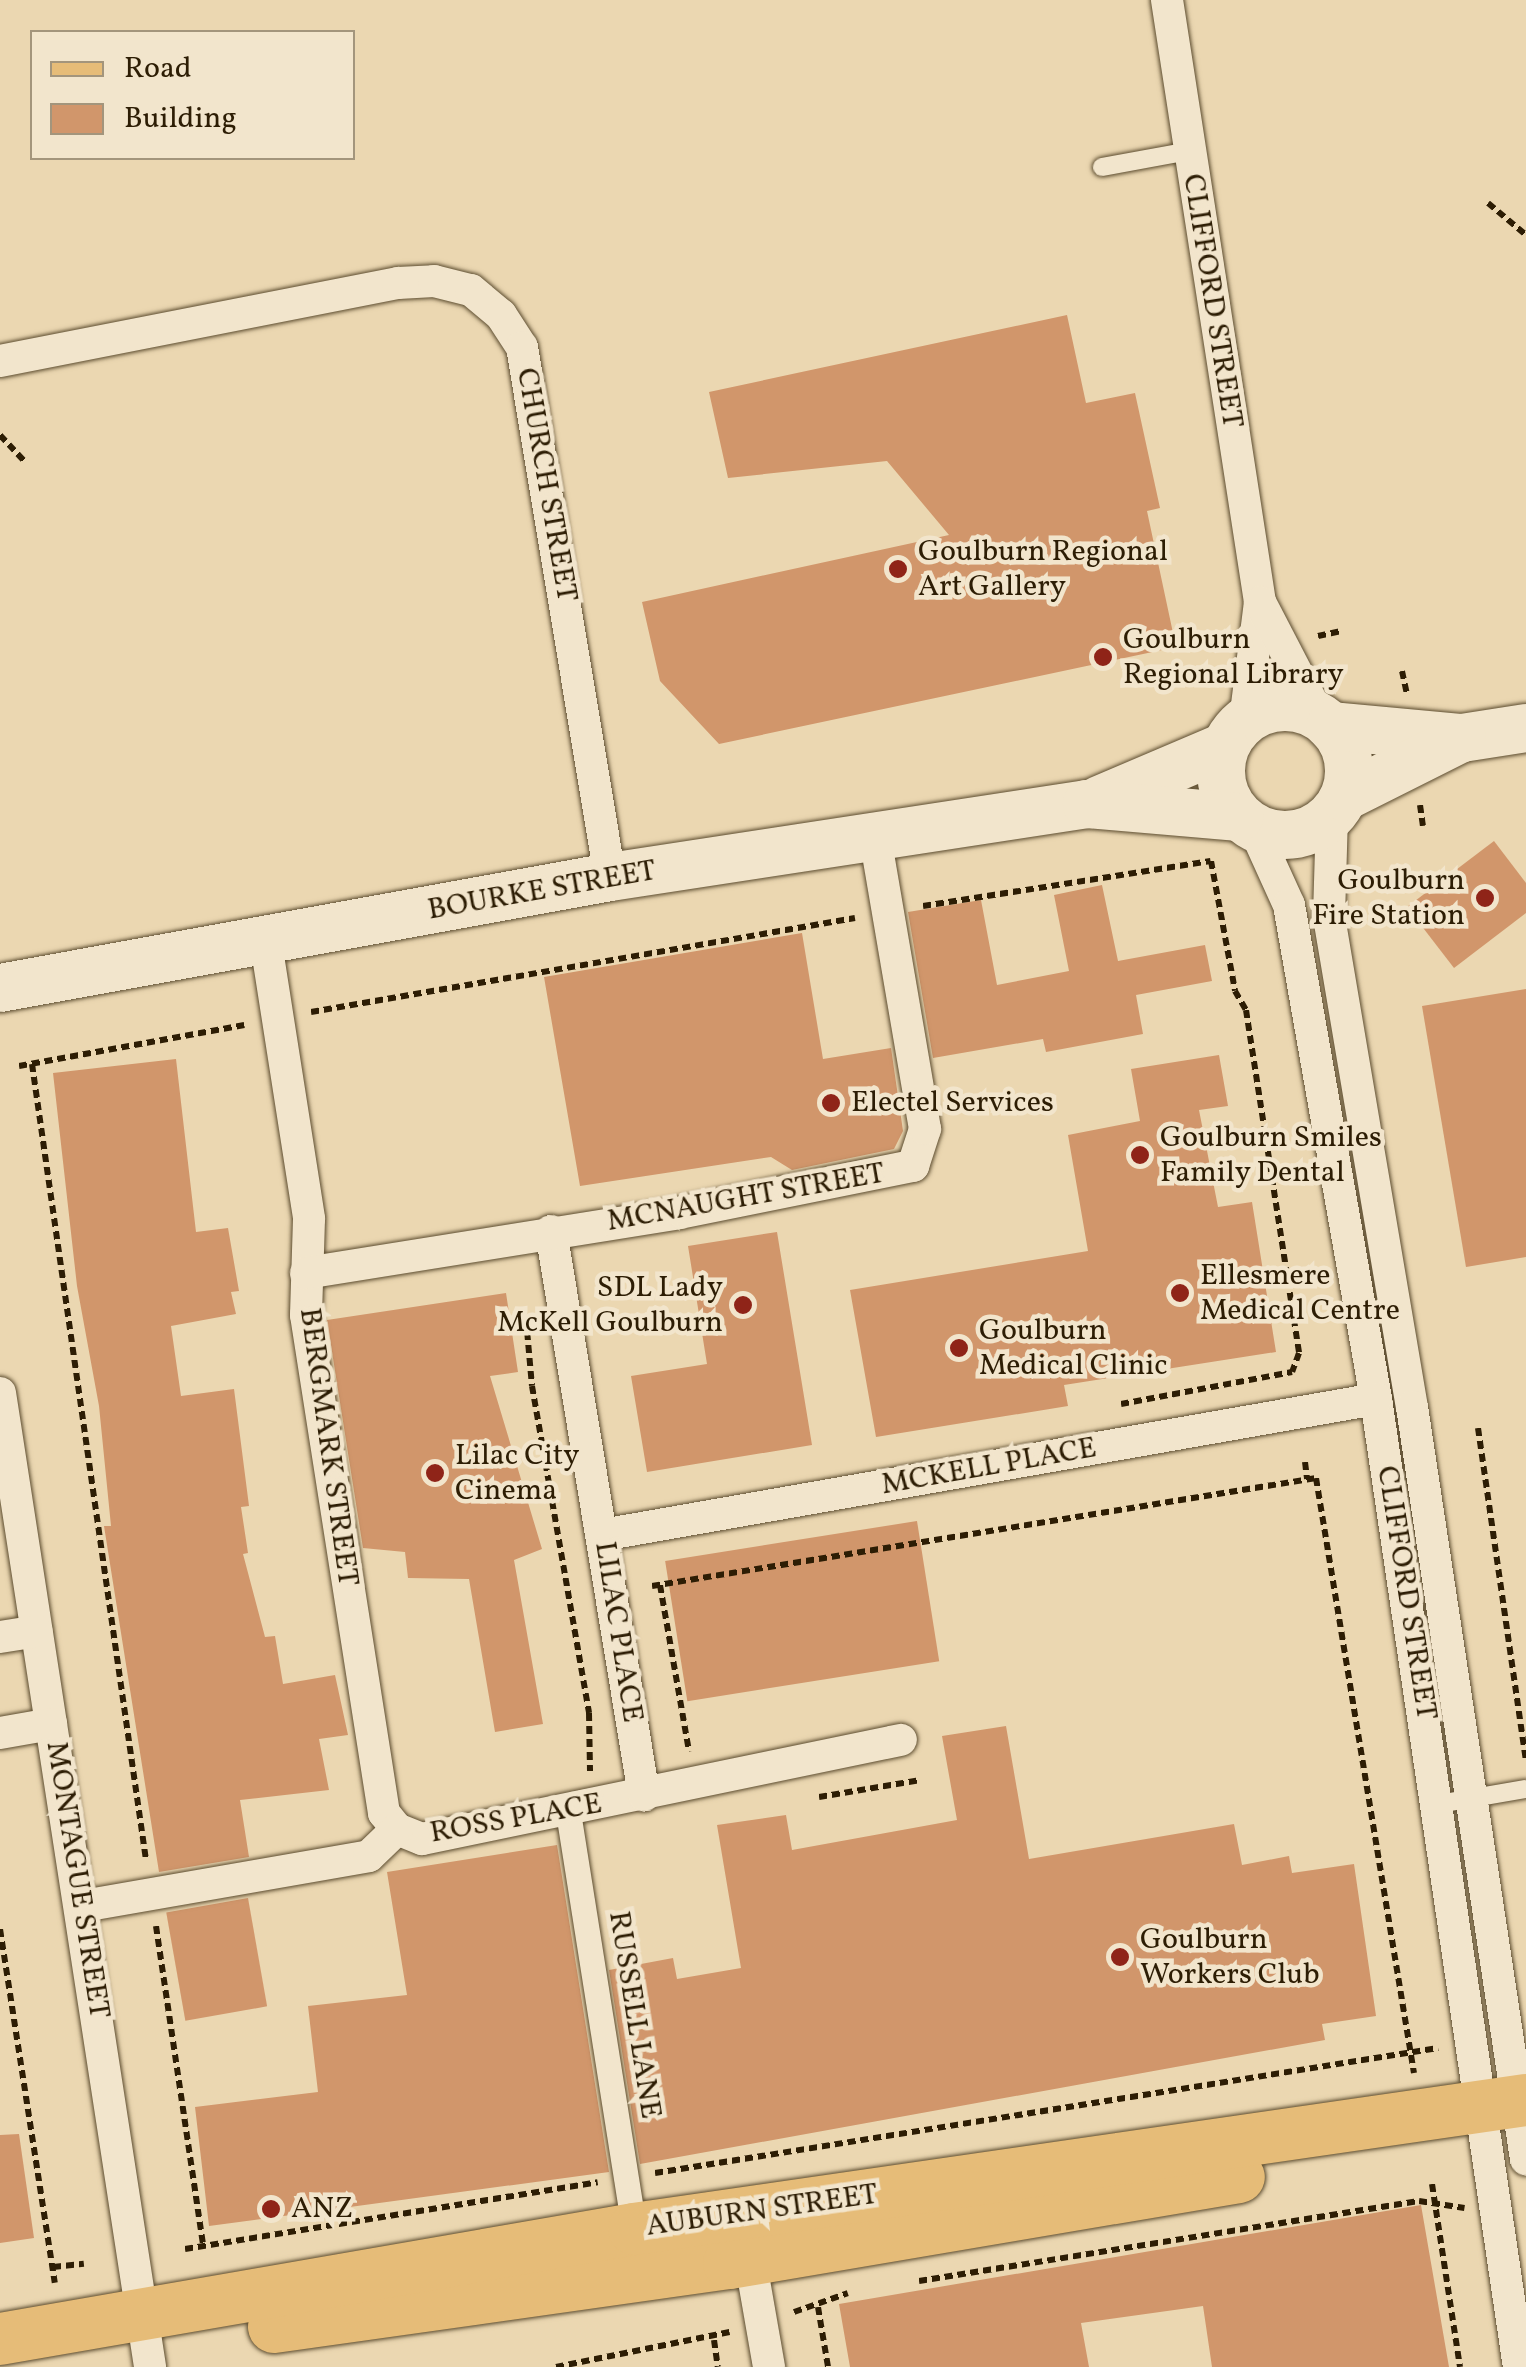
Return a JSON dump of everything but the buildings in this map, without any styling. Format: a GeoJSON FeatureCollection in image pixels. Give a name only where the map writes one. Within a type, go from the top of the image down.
{"type":"FeatureCollection","features":[{"type":"Feature","properties":{"kind":"main road"},"geometry":{"type":"LineString","coordinates":[[1462,738],[1338,806],[1295,835],[1246,822],[1222,784],[1234,734],[1275,707],[1324,721],[1462,738],[1526,728]]}},
{"type":"Feature","properties":{"kind":"main road"},"geometry":{"type":"LineString","coordinates":[[1324,721],[1348,759],[1338,806]]}},
{"type":"Feature","properties":{"kind":"main road","name":"BOURKE STREET"},"geometry":{"type":"LineString","coordinates":[[1087,804],[1234,734]]}},
{"type":"Feature","properties":{"kind":"main road","name":"BOURKE STREET"},"geometry":{"type":"LineString","coordinates":[[0,988],[266,943],[610,877],[1087,804],[1246,822]]}},
{"type":"Feature","properties":{"kind":"main road","name":"AUBURN STREET"},"geometry":{"type":"LineString","coordinates":[[20,2367],[147,2343],[634,2230],[1512,2123]]}},
{"type":"Feature","properties":{"kind":"main road","name":"AUBURN STREET"},"geometry":{"type":"LineString","coordinates":[[0,2340],[147,2343],[750,2258],[1512,2123]]}},
{"type":"Feature","properties":{"kind":"street","name":"CLIFFORD STREET"},"geometry":{"type":"LineString","coordinates":[[1167,0],[1260,602],[1324,721]]}},
{"type":"Feature","properties":{"kind":"street","name":"CHURCH STREET"},"geometry":{"type":"LineString","coordinates":[[0,361],[398,283],[434,281],[471,290],[501,316],[522,347],[529,374],[610,877]]}},
{"type":"Feature","properties":{"kind":"street","name":"CLIFFORD STREET"},"geometry":{"type":"LineString","coordinates":[[1234,734],[1260,602]]}},
{"type":"Feature","properties":{"kind":"street","name":"CLIFFORD STREET"},"geometry":{"type":"LineString","coordinates":[[1338,806],[1329,918],[1379,1320],[1377,1405],[1512,2123],[1520,2367]]}},
{"type":"Feature","properties":{"kind":"street","name":"CLIFFORD STREET"},"geometry":{"type":"LineString","coordinates":[[1246,822],[1289,905],[1379,1320],[1412,1407],[1452,1802]]}},
{"type":"Feature","properties":{"kind":"street","name":"MCNAUGHT STREET"},"geometry":{"type":"LineString","coordinates":[[306,1273],[912,1166],[925,1128],[875,835]]}},
{"type":"Feature","properties":{"kind":"street","name":"BERGMARK STREET"},"geometry":{"type":"LineString","coordinates":[[266,943],[309,1219],[306,1314],[380,1796],[397,1828]]}},
{"type":"Feature","properties":{"kind":"street","name":"LILAC PLACE"},"geometry":{"type":"LineString","coordinates":[[551,1232],[644,1795]]}},
{"type":"Feature","properties":{"kind":"street","name":"MONTAGUE STREET"},"geometry":{"type":"LineString","coordinates":[[0,1393],[83,1906],[147,2343]]}},
{"type":"Feature","properties":{"kind":"street","name":"MCKELL PLACE"},"geometry":{"type":"LineString","coordinates":[[602,1535],[1377,1405],[1412,1407]]}},
{"type":"Feature","properties":{"kind":"street"},"geometry":{"type":"LineString","coordinates":[[0,1637],[37,1631]]}},
{"type":"Feature","properties":{"kind":"street"},"geometry":{"type":"LineString","coordinates":[[0,1732],[51,1724]]}},
{"type":"Feature","properties":{"kind":"street","name":"ROSS PLACE"},"geometry":{"type":"LineString","coordinates":[[83,1906],[369,1856],[397,1828],[422,1840],[900,1740]]}},
{"type":"Feature","properties":{"kind":"street","name":"RUSSELL LANE"},"geometry":{"type":"LineString","coordinates":[[568,1812],[634,2230]]}},
{"type":"Feature","properties":{"kind":"street"},"geometry":{"type":"LineString","coordinates":[[750,2258],[768,2367]]}},
{"type":"Feature","properties":{"kind":"lane"},"geometry":{"type":"LineString","coordinates":[[1102,167],[1188,151]]}},
{"type":"Feature","properties":{"kind":"lane"},"geometry":{"type":"LineString","coordinates":[[1452,1802],[1526,1789]]}},
{"type":"Feature","properties":{"kind":"path"},"geometry":{"type":"LineString","coordinates":[[1488,203],[1526,235]]}},
{"type":"Feature","properties":{"kind":"path"},"geometry":{"type":"LineString","coordinates":[[0,434],[24,462]]}},
{"type":"Feature","properties":{"kind":"path"},"geometry":{"type":"LineString","coordinates":[[1302,639],[1342,631]]}},
{"type":"Feature","properties":{"kind":"path"},"geometry":{"type":"LineString","coordinates":[[1402,671],[1408,700]]}},
{"type":"Feature","properties":{"kind":"path"},"geometry":{"type":"LineString","coordinates":[[904,910],[1210,861],[1235,991],[1246,1010],[1299,1353],[1292,1372]]}},
{"type":"Feature","properties":{"kind":"path"},"geometry":{"type":"LineString","coordinates":[[294,1015],[871,915]]}},
{"type":"Feature","properties":{"kind":"path"},"geometry":{"type":"LineString","coordinates":[[19,1066],[257,1022]]}},
{"type":"Feature","properties":{"kind":"path"},"geometry":{"type":"LineString","coordinates":[[32,1064],[146,1866]]}},
{"type":"Feature","properties":{"kind":"path","name":"LILAC PLACE"},"geometry":{"type":"LineString","coordinates":[[524,1299],[532,1386],[589,1713],[585,1777]]}},
{"type":"Feature","properties":{"kind":"path"},"geometry":{"type":"LineString","coordinates":[[1478,1428],[1526,1761]]}},
{"type":"Feature","properties":{"kind":"path"},"geometry":{"type":"LineString","coordinates":[[1305,1462],[1312,1478],[1410,2052]]}},
{"type":"Feature","properties":{"kind":"path","name":"MCKELL PLACE"},"geometry":{"type":"LineString","coordinates":[[656,1586],[1312,1478]]}},
{"type":"Feature","properties":{"kind":"path","name":"LILAC PLACE"},"geometry":{"type":"LineString","coordinates":[[656,1586],[690,1756]]}},
{"type":"Feature","properties":{"kind":"path"},"geometry":{"type":"LineString","coordinates":[[153,1908],[202,2246]]}},
{"type":"Feature","properties":{"kind":"path"},"geometry":{"type":"LineString","coordinates":[[0,1928],[55,2284]]}},
{"type":"Feature","properties":{"kind":"path","name":"AUBURN STREET"},"geometry":{"type":"LineString","coordinates":[[185,2249],[1439,2048]]}},
{"type":"Feature","properties":{"kind":"path"},"geometry":{"type":"LineString","coordinates":[[1432,2184],[1460,2367]]}},
{"type":"Feature","properties":{"kind":"path"},"geometry":{"type":"LineString","coordinates":[[902,2284],[1419,2201],[1436,2208],[1465,2208]]}},
{"type":"Feature","properties":{"kind":"path"},"geometry":{"type":"LineString","coordinates":[[53,2266],[84,2264]]}},
{"type":"Feature","properties":{"kind":"path"},"geometry":{"type":"LineString","coordinates":[[828,2367],[818,2307],[863,2290]]}},
{"type":"Feature","properties":{"kind":"path"},"geometry":{"type":"LineString","coordinates":[[556,2367],[714,2340],[718,2367]]}},
{"type":"Feature","properties":{"kind":"place","name":"Goulburn Regional Art Gallery"},"geometry":{"type":"Point","coordinates":[898,569]}},
{"type":"Feature","properties":{"kind":"place","name":"Goulburn Regional Library"},"geometry":{"type":"Point","coordinates":[1103,657]}},
{"type":"Feature","properties":{"kind":"place","name":"Goulburn Fire Station"},"geometry":{"type":"Point","coordinates":[1485,898]}},
{"type":"Feature","properties":{"kind":"place","name":"Electel Services"},"geometry":{"type":"Point","coordinates":[831,1103]}},
{"type":"Feature","properties":{"kind":"place","name":"Goulburn Smiles Family Dental"},"geometry":{"type":"Point","coordinates":[1140,1155]}},
{"type":"Feature","properties":{"kind":"place","name":"Ellesmere Medical Centre"},"geometry":{"type":"Point","coordinates":[1180,1293]}},
{"type":"Feature","properties":{"kind":"place","name":"SDL Lady McKell Goulburn"},"geometry":{"type":"Point","coordinates":[743,1305]}},
{"type":"Feature","properties":{"kind":"place","name":"Goulburn Medical Clinic"},"geometry":{"type":"Point","coordinates":[959,1348]}},
{"type":"Feature","properties":{"kind":"place","name":"Lilac City Cinema"},"geometry":{"type":"Point","coordinates":[435,1473]}},
{"type":"Feature","properties":{"kind":"place","name":"Goulburn Workers Club"},"geometry":{"type":"Point","coordinates":[1120,1957]}},
{"type":"Feature","properties":{"kind":"place","name":"ANZ"},"geometry":{"type":"Point","coordinates":[271,2209]}}]}
